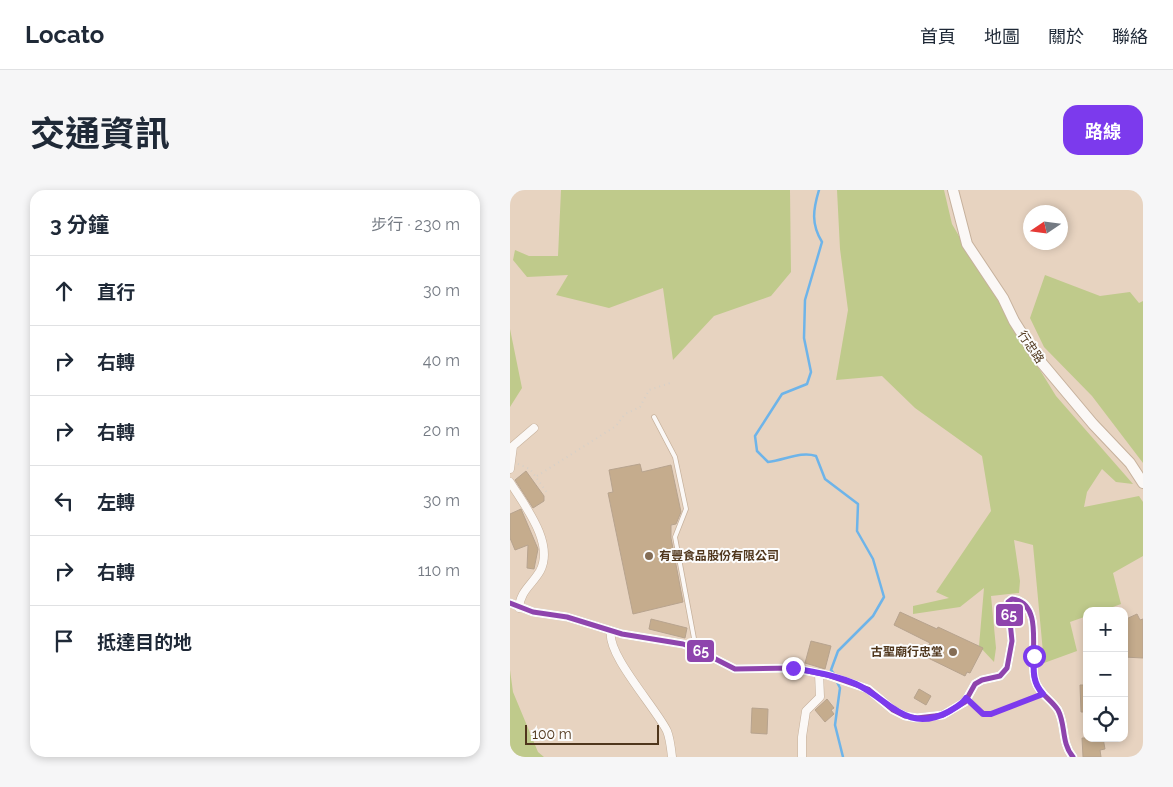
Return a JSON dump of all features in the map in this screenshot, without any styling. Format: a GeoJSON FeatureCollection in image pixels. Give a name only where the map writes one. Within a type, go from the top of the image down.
{"type":"FeatureCollection","features":[{"type":"Feature","properties":{"kind":"street","name":"行忠路"},"geometry":{"type":"LineString","coordinates":[[953,190],[967,244],[1003,298],[1014,321],[1036,356],[1093,424],[1130,463],[1143,483]]}},
{"type":"Feature","properties":{"kind":"street"},"geometry":{"type":"LineString","coordinates":[[510,466],[513,446],[534,428]]}},
{"type":"Feature","properties":{"kind":"street"},"geometry":{"type":"LineString","coordinates":[[510,482],[542,538],[543,555],[539,572],[519,599],[519,608]]}},
{"type":"Feature","properties":{"kind":"street"},"geometry":{"type":"LineString","coordinates":[[510,603],[533,612],[568,617],[612,631],[696,649],[735,670],[793,668],[823,674],[868,689],[893,710],[905,716],[917,718],[943,714],[966,698],[975,684],[982,680],[1000,676],[1007,668],[1012,640],[1008,602],[1012,599],[1020,600],[1027,605],[1031,614],[1034,634],[1034,677],[1037,687],[1059,712],[1065,743],[1073,757]]}},
{"type":"Feature","properties":{"kind":"street"},"geometry":{"type":"LineString","coordinates":[[612,631],[611,642],[667,731],[672,757]]}},
{"type":"Feature","properties":{"kind":"street"},"geometry":{"type":"LineString","coordinates":[[802,757],[806,711],[820,697],[823,674]]}},
{"type":"Feature","properties":{"kind":"lane"},"geometry":{"type":"LineString","coordinates":[[654,417],[675,457],[686,509],[674,537],[696,649]]}},
{"type":"Feature","properties":{"kind":"path"},"geometry":{"type":"LineString","coordinates":[[537,476],[616,426],[625,414],[640,407],[649,390],[673,382]]}},
{"type":"Feature","properties":{"kind":"path"},"geometry":{"type":"LineString","coordinates":[[510,466],[530,469],[537,476],[548,494]]}},
{"type":"Feature","properties":{"kind":"path"},"geometry":{"type":"LineString","coordinates":[[966,698],[983,714],[991,714],[1043,694]]}},
{"type":"Feature","properties":{"kind":"green space"},"geometry":{"type":"Polygon","coordinates":[[[561,190],[790,190],[791,272],[771,296],[714,316],[673,360],[663,288],[609,308],[556,295],[568,275],[527,277],[513,260],[515,250],[529,256],[558,256],[561,190]]]}},
{"type":"Feature","properties":{"kind":"green space"},"geometry":{"type":"Polygon","coordinates":[[[837,190],[944,190],[952,224],[963,243],[999,289],[1022,341],[1056,396],[1133,484],[1116,482],[1102,469],[1087,492],[1084,507],[1139,496],[1143,502],[1143,556],[1113,573],[1121,604],[1113,607],[1083,607],[1083,617],[1070,622],[1077,651],[1044,663],[1033,545],[1014,540],[1020,581],[1019,593],[991,596],[996,648],[994,662],[979,646],[984,588],[960,607],[913,614],[913,606],[949,598],[936,592],[991,511],[982,456],[915,408],[882,376],[836,380],[848,310],[840,249],[837,190]]]}},
{"type":"Feature","properties":{"kind":"green space"},"geometry":{"type":"Polygon","coordinates":[[[1045,275],[1100,296],[1130,292],[1139,303],[1143,301],[1143,463],[1092,396],[1044,347],[1030,318],[1045,275]]]}},
{"type":"Feature","properties":{"kind":"green space"},"geometry":{"type":"Polygon","coordinates":[[[510,329],[522,388],[510,407],[510,329]]]}},
{"type":"Feature","properties":{"kind":"green space"},"geometry":{"type":"Polygon","coordinates":[[[510,670],[513,692],[538,752],[544,757],[510,757],[510,670]]]}},
{"type":"Feature","properties":{"kind":"building","name":"有豐食品股份有限公司"},"geometry":{"type":"Polygon","coordinates":[[[640,464],[642,472],[671,465],[681,512],[676,524],[671,525],[671,538],[683,602],[633,614],[608,493],[613,492],[609,470],[640,464]]]}},
{"type":"Feature","properties":{"kind":"building"},"geometry":{"type":"Polygon","coordinates":[[[526,471],[544,496],[544,501],[533,508],[515,480],[526,471]]]}},
{"type":"Feature","properties":{"kind":"building"},"geometry":{"type":"Polygon","coordinates":[[[521,509],[538,549],[534,569],[527,568],[528,545],[515,550],[510,538],[510,514],[521,509]]]}},
{"type":"Feature","properties":{"kind":"building","name":"古聖廟行忠堂"},"geometry":{"type":"Polygon","coordinates":[[[900,612],[983,648],[970,673],[967,672],[965,676],[924,656],[930,643],[894,625],[900,612]]]}},
{"type":"Feature","properties":{"kind":"building"},"geometry":{"type":"Polygon","coordinates":[[[1137,614],[1140,620],[1143,619],[1143,658],[1128,657],[1128,618],[1137,614]]]}},
{"type":"Feature","properties":{"kind":"building"},"geometry":{"type":"Polygon","coordinates":[[[651,619],[687,628],[685,638],[649,629],[651,619]]]}},
{"type":"Feature","properties":{"kind":"building"},"geometry":{"type":"Polygon","coordinates":[[[811,641],[831,646],[825,669],[805,663],[811,641]]]}},
{"type":"Feature","properties":{"kind":"building"},"geometry":{"type":"Polygon","coordinates":[[[1080,685],[1083,685],[1083,712],[1081,712],[1080,685]]]}},
{"type":"Feature","properties":{"kind":"building"},"geometry":{"type":"Polygon","coordinates":[[[919,689],[931,696],[926,705],[914,698],[919,689]]]}},
{"type":"Feature","properties":{"kind":"building"},"geometry":{"type":"Polygon","coordinates":[[[827,699],[834,708],[831,710],[834,714],[825,722],[815,710],[827,699]]]}},
{"type":"Feature","properties":{"kind":"building"},"geometry":{"type":"Polygon","coordinates":[[[752,708],[768,709],[767,734],[751,733],[752,708]]]}},
{"type":"Feature","properties":{"kind":"building"},"geometry":{"type":"Polygon","coordinates":[[[1082,738],[1083,742],[1104,742],[1105,749],[1100,750],[1101,757],[1083,757],[1082,738]]]}},
{"type":"Feature","properties":{"kind":"waterway"},"geometry":{"type":"LineString","coordinates":[[819,190],[814,217],[816,229],[822,242],[805,300],[804,338],[811,372],[807,384],[782,394],[755,436],[757,451],[768,462],[799,455],[816,456],[825,479],[858,504],[857,531],[873,559],[884,597],[873,616],[838,651],[831,670],[834,674]]}},
{"type":"Feature","properties":{"kind":"waterway"},"geometry":{"type":"LineString","coordinates":[[837,682],[840,688],[835,725],[843,757]]}},
{"type":"Feature","properties":{"kind":"transit line","name":"65"},"geometry":{"type":"LineString","coordinates":[[510,603],[533,612],[567,617],[622,634],[683,644],[735,669],[793,668],[827,675],[868,689],[893,710],[905,716],[917,718],[943,715],[965,702],[975,684],[982,680],[1000,676],[1007,668],[1012,641],[1008,602],[1012,599],[1022,603],[1029,610],[1034,633],[1033,670],[1035,680],[1039,689],[1058,710],[1065,740],[1073,757]]}},
{"type":"Feature","properties":{"kind":"place","name":"有豐食品股份有限公司"},"geometry":{"type":"Point","coordinates":[649,556]}},
{"type":"Feature","properties":{"kind":"place","name":"古聖廟行忠堂"},"geometry":{"type":"Point","coordinates":[953,652]}},
{"type":"Feature","properties":{"kind":"route"},"geometry":{"type":"LineString","coordinates":[[793,668],[854,683],[868,689],[893,710],[905,716],[930,718],[953,709],[964,702],[966,698],[983,714],[991,714],[1043,694],[1037,687],[1034,677],[1034,656]]}}]}
